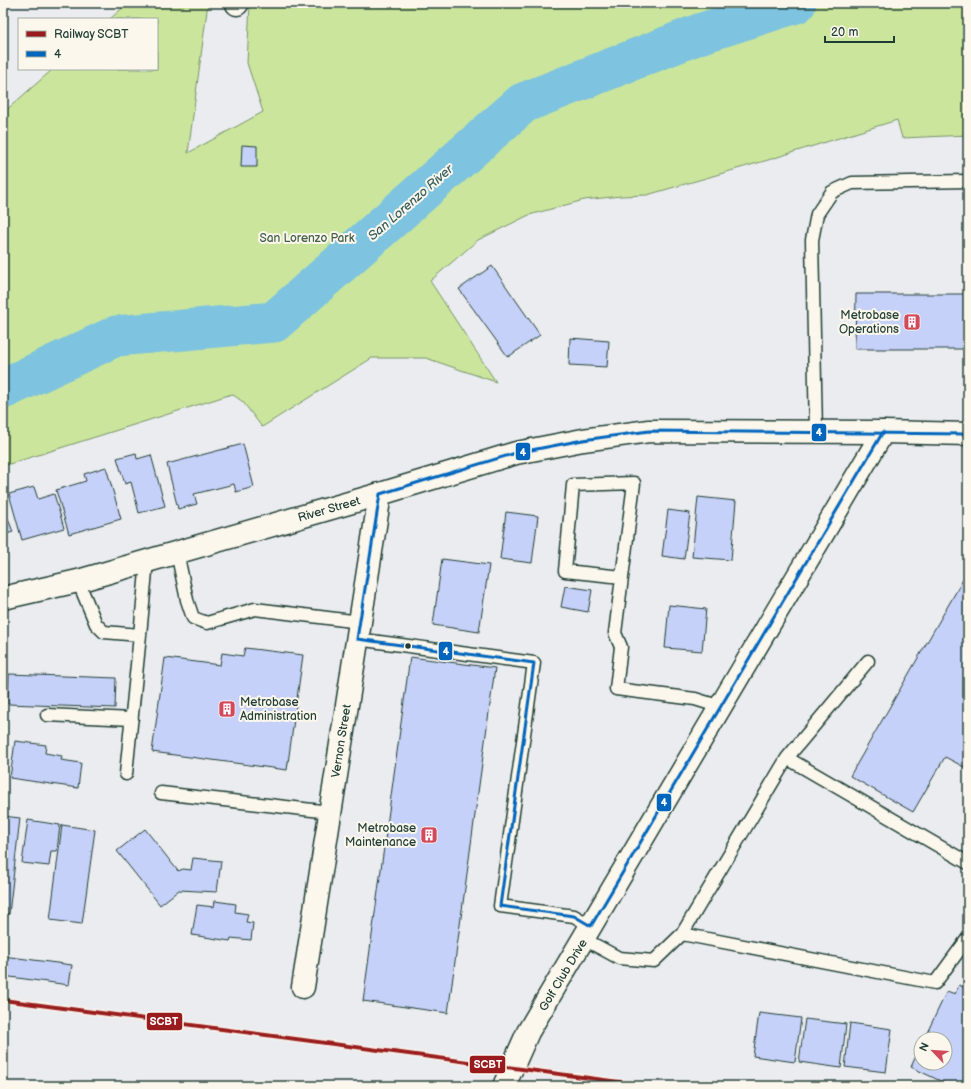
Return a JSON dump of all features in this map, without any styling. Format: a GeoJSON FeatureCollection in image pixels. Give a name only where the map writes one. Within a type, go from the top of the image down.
{"type":"FeatureCollection","features":[{"type":"Feature","properties":{"kind":"street","name":"River Street"},"geometry":{"type":"LineString","coordinates":[[3,598],[78,581],[380,494],[516,453],[583,440],[649,431],[816,431],[968,434]]}},
{"type":"Feature","properties":{"kind":"street","name":"Golf Club Drive"},"geometry":{"type":"LineString","coordinates":[[504,1086],[528,1032],[588,933],[883,432]]}},
{"type":"Feature","properties":{"kind":"street","name":"Vernon Street"},"geometry":{"type":"LineString","coordinates":[[303,987],[380,494]]}},
{"type":"Feature","properties":{"kind":"lane"},"geometry":{"type":"LineString","coordinates":[[816,431],[812,240],[817,214],[832,192],[852,183],[968,181]]}},
{"type":"Feature","properties":{"kind":"lane"},"geometry":{"type":"LineString","coordinates":[[622,577],[565,571],[573,485],[634,484],[615,633],[622,647],[616,689],[694,699],[721,707]]}},
{"type":"Feature","properties":{"kind":"lane"},"geometry":{"type":"LineString","coordinates":[[177,552],[187,600],[193,618],[206,623],[255,609],[534,663],[500,906],[574,916],[588,933],[619,958],[654,961],[682,934],[787,758],[868,661]]}},
{"type":"Feature","properties":{"kind":"lane"},"geometry":{"type":"LineString","coordinates":[[126,774],[147,561]]}},
{"type":"Feature","properties":{"kind":"lane"},"geometry":{"type":"LineString","coordinates":[[78,581],[96,624],[104,632],[140,635]]}},
{"type":"Feature","properties":{"kind":"lane"},"geometry":{"type":"LineString","coordinates":[[47,715],[132,718]]}},
{"type":"Feature","properties":{"kind":"lane"},"geometry":{"type":"LineString","coordinates":[[787,758],[968,863]]}},
{"type":"Feature","properties":{"kind":"lane"},"geometry":{"type":"LineString","coordinates":[[161,793],[330,812]]}},
{"type":"Feature","properties":{"kind":"lane"},"geometry":{"type":"LineString","coordinates":[[682,934],[935,982],[968,938]]}},
{"type":"Feature","properties":{"kind":"green space","name":"San Lorenzo Park"},"geometry":{"type":"Polygon","coordinates":[[[128,3],[208,3],[188,153],[263,112],[247,63],[250,3],[968,3],[968,135],[902,138],[897,120],[768,160],[647,195],[584,200],[529,215],[478,240],[430,281],[496,382],[426,358],[372,358],[262,427],[243,402],[232,394],[3,466],[3,113],[52,70],[158,70],[158,18],[111,18],[128,3]]]}},
{"type":"Feature","properties":{"kind":"building"},"geometry":{"type":"Polygon","coordinates":[[[242,145],[257,146],[257,167],[241,167],[242,145]]]}},
{"type":"Feature","properties":{"kind":"building"},"geometry":{"type":"Polygon","coordinates":[[[492,266],[540,335],[508,357],[459,289],[492,266]]]}},
{"type":"Feature","properties":{"kind":"building","name":"Metrobase Operations"},"geometry":{"type":"Polygon","coordinates":[[[856,294],[968,294],[968,349],[855,349],[856,294]]]}},
{"type":"Feature","properties":{"kind":"building"},"geometry":{"type":"Polygon","coordinates":[[[570,338],[609,341],[607,367],[569,365],[570,338]]]}},
{"type":"Feature","properties":{"kind":"building"},"geometry":{"type":"Polygon","coordinates":[[[243,444],[254,487],[236,492],[234,484],[194,494],[197,504],[178,509],[167,464],[243,444]]]}},
{"type":"Feature","properties":{"kind":"building"},"geometry":{"type":"Polygon","coordinates":[[[136,453],[137,459],[151,455],[165,506],[139,513],[131,482],[125,484],[117,458],[136,453]]]}},
{"type":"Feature","properties":{"kind":"building"},"geometry":{"type":"Polygon","coordinates":[[[106,467],[121,519],[69,534],[56,490],[86,481],[84,474],[106,467]]]}},
{"type":"Feature","properties":{"kind":"building"},"geometry":{"type":"Polygon","coordinates":[[[34,487],[38,499],[54,494],[64,528],[22,540],[9,494],[34,487]]]}},
{"type":"Feature","properties":{"kind":"building"},"geometry":{"type":"Polygon","coordinates":[[[698,497],[736,501],[731,560],[692,557],[698,497]]]}},
{"type":"Feature","properties":{"kind":"building"},"geometry":{"type":"Polygon","coordinates":[[[3,505],[13,532],[3,535],[3,505]]]}},
{"type":"Feature","properties":{"kind":"building"},"geometry":{"type":"Polygon","coordinates":[[[668,510],[690,513],[684,559],[662,556],[668,510]]]}},
{"type":"Feature","properties":{"kind":"building"},"geometry":{"type":"Polygon","coordinates":[[[506,512],[538,516],[532,563],[500,559],[506,512]]]}},
{"type":"Feature","properties":{"kind":"building"},"geometry":{"type":"Polygon","coordinates":[[[442,559],[489,565],[479,632],[433,625],[442,559]]]}},
{"type":"Feature","properties":{"kind":"building"},"geometry":{"type":"Polygon","coordinates":[[[968,571],[968,769],[945,757],[913,812],[850,776],[968,571]]]}},
{"type":"Feature","properties":{"kind":"building"},"geometry":{"type":"Polygon","coordinates":[[[565,586],[592,590],[588,612],[561,607],[565,586]]]}},
{"type":"Feature","properties":{"kind":"building"},"geometry":{"type":"Polygon","coordinates":[[[669,605],[706,609],[702,651],[665,648],[669,605]]]}},
{"type":"Feature","properties":{"kind":"building","name":"Metrobase Administration"},"geometry":{"type":"Polygon","coordinates":[[[245,648],[303,655],[287,770],[152,752],[165,658],[220,665],[222,653],[243,656],[245,648]]]}},
{"type":"Feature","properties":{"kind":"building","name":"Metrobase Maintenance"},"geometry":{"type":"Polygon","coordinates":[[[410,657],[495,668],[448,1013],[363,1001],[410,657]]]}},
{"type":"Feature","properties":{"kind":"building"},"geometry":{"type":"Polygon","coordinates":[[[9,674],[116,678],[115,708],[8,704],[9,674]]]}},
{"type":"Feature","properties":{"kind":"building"},"geometry":{"type":"Polygon","coordinates":[[[15,741],[46,745],[45,753],[62,756],[61,760],[81,763],[78,788],[10,778],[15,741]]]}},
{"type":"Feature","properties":{"kind":"building"},"geometry":{"type":"Polygon","coordinates":[[[3,816],[20,818],[9,914],[3,913],[3,816]]]}},
{"type":"Feature","properties":{"kind":"building"},"geometry":{"type":"Polygon","coordinates":[[[28,820],[60,825],[57,851],[51,851],[49,866],[22,863],[28,820]]]}},
{"type":"Feature","properties":{"kind":"building"},"geometry":{"type":"Polygon","coordinates":[[[62,825],[95,830],[82,924],[50,920],[62,825]]]}},
{"type":"Feature","properties":{"kind":"building"},"geometry":{"type":"Polygon","coordinates":[[[145,829],[178,871],[183,869],[191,870],[193,858],[221,861],[217,892],[179,890],[160,905],[117,851],[145,829]]]}},
{"type":"Feature","properties":{"kind":"building"},"geometry":{"type":"Polygon","coordinates":[[[215,901],[236,904],[235,912],[248,914],[246,922],[253,923],[251,940],[231,938],[230,941],[192,935],[197,905],[214,907],[215,901]]]}},
{"type":"Feature","properties":{"kind":"building"},"geometry":{"type":"Polygon","coordinates":[[[3,956],[72,965],[69,985],[3,976],[3,956]]]}},
{"type":"Feature","properties":{"kind":"building"},"geometry":{"type":"Polygon","coordinates":[[[959,985],[968,989],[968,1071],[961,1086],[951,1086],[919,1071],[953,1071],[953,1031],[928,1031],[947,991],[955,994],[959,985]]]}},
{"type":"Feature","properties":{"kind":"building"},"geometry":{"type":"Polygon","coordinates":[[[759,1013],[801,1018],[795,1062],[753,1056],[759,1013]]]}},
{"type":"Feature","properties":{"kind":"building"},"geometry":{"type":"Polygon","coordinates":[[[805,1019],[846,1024],[841,1068],[799,1062],[805,1019]]]}},
{"type":"Feature","properties":{"kind":"building"},"geometry":{"type":"Polygon","coordinates":[[[850,1023],[892,1029],[886,1072],[845,1067],[850,1023]]]}},
{"type":"Feature","properties":{"kind":"waterway","name":"San Lorenzo River"},"geometry":{"type":"LineString","coordinates":[[3,389],[116,336],[274,322],[523,103],[699,34],[796,3]]}},
{"type":"Feature","properties":{"kind":"rail line","name":"SCBT"},"geometry":{"type":"LineString","coordinates":[[3,1000],[649,1086]]}},
{"type":"Feature","properties":{"kind":"transit line","name":"4"},"geometry":{"type":"LineString","coordinates":[[380,494],[516,453],[583,440],[649,431],[968,434]]}},
{"type":"Feature","properties":{"kind":"transit line","name":"4"},"geometry":{"type":"LineString","coordinates":[[591,926],[883,432]]}},
{"type":"Feature","properties":{"kind":"transit line","name":"4"},"geometry":{"type":"LineString","coordinates":[[357,639],[380,494]]}},
{"type":"Feature","properties":{"kind":"transit line","name":"4"},"geometry":{"type":"LineString","coordinates":[[357,639],[534,663]]}},
{"type":"Feature","properties":{"kind":"transit line","name":"4"},"geometry":{"type":"LineString","coordinates":[[534,663],[500,906],[574,916],[591,926]]}},
{"type":"Feature","properties":{"kind":"place","name":"Metrobase Operations"},"geometry":{"type":"Point","coordinates":[912,322]}},
{"type":"Feature","properties":{"kind":"place","name":"Metrobase Administration"},"geometry":{"type":"Point","coordinates":[227,709]}},
{"type":"Feature","properties":{"kind":"place","name":"Metrobase Maintenance"},"geometry":{"type":"Point","coordinates":[429,835]}}]}
